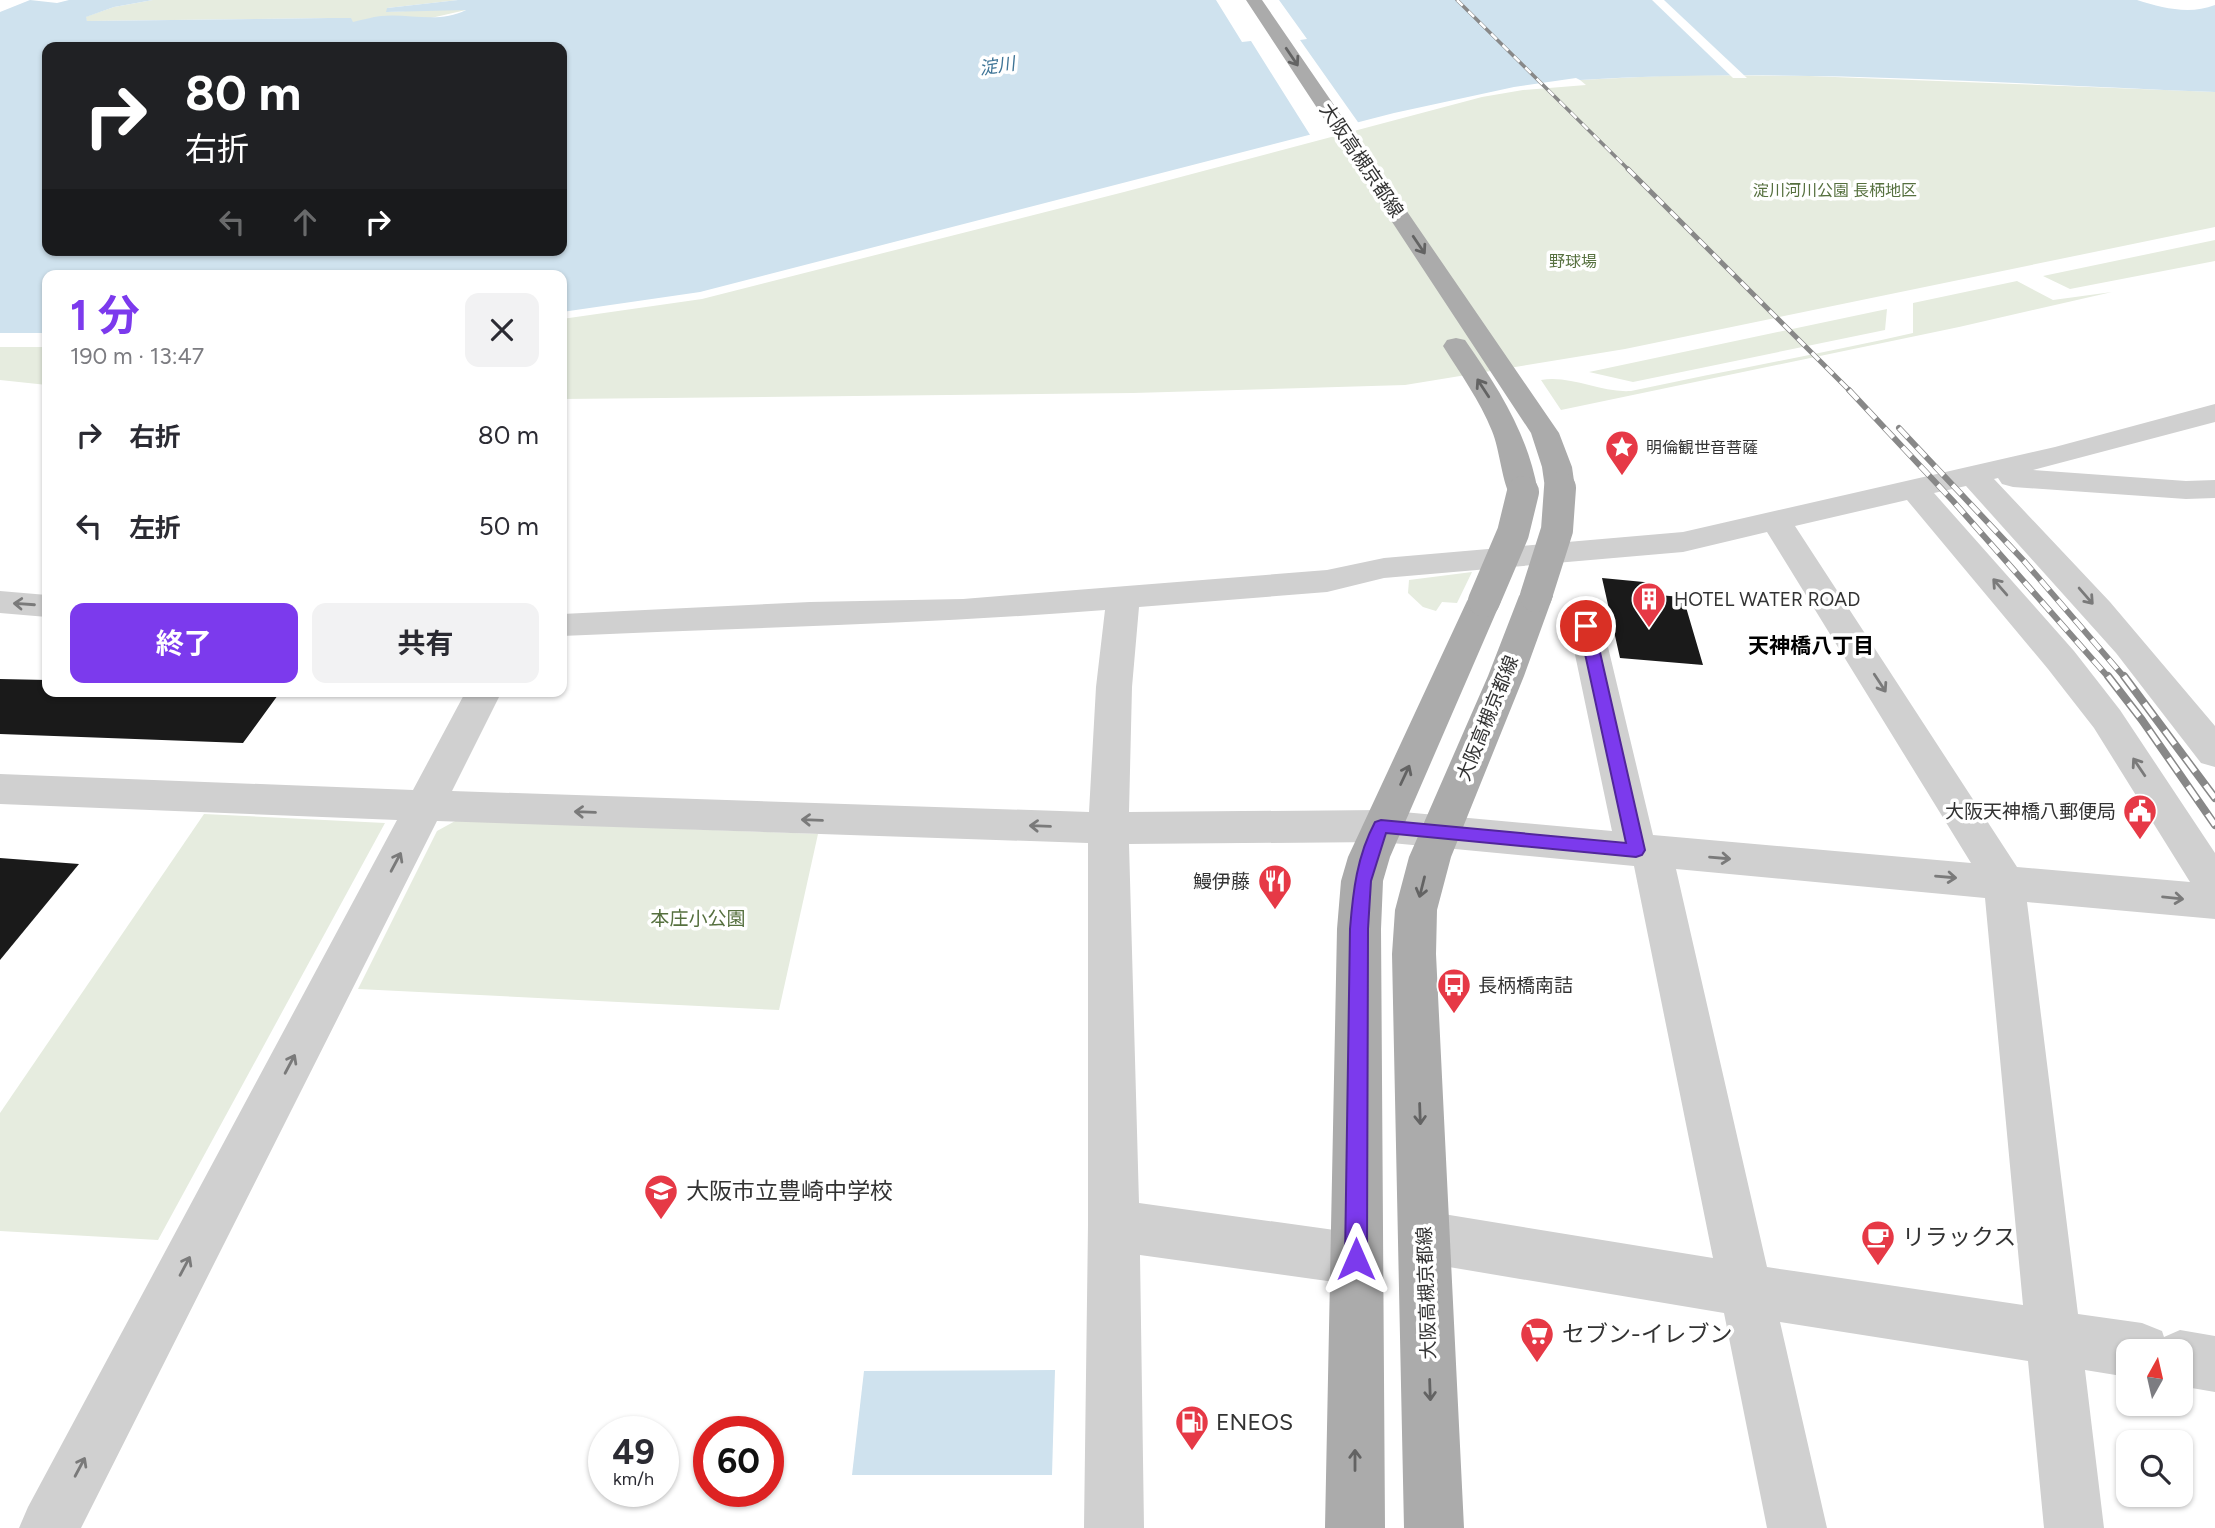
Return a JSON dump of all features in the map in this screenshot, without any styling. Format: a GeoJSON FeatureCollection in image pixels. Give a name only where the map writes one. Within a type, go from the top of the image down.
{"type":"FeatureCollection","features":[{"type":"Feature","properties":{"kind":"main road","name":"大阪高槻京都線"},"geometry":{"type":"LineString","coordinates":[[1234,0],[1374,218]]}},
{"type":"Feature","properties":{"kind":"main road","name":"大阪高槻京都線"},"geometry":{"type":"LineString","coordinates":[[1254,0],[1523,399],[1549,442],[1560,488],[1558,534],[1506,676],[1440,830],[1421,886],[1416,910],[1414,954],[1434,1528]]}},
{"type":"Feature","properties":{"kind":"main road"},"geometry":{"type":"LineString","coordinates":[[1355,1528],[1360,897],[1369,857],[1381,826],[1513,533],[1523,492],[1515,447],[1500,414],[1441,322]]}},
{"type":"Feature","properties":{"kind":"street"},"geometry":{"type":"LineString","coordinates":[[567,625],[810,613],[963,610],[1327,581],[1384,568],[1683,542],[1777,523],[2060,455],[2215,412]]}},
{"type":"Feature","properties":{"kind":"street"},"geometry":{"type":"LineString","coordinates":[[1973,475],[2201,489],[2215,518]]}},
{"type":"Feature","properties":{"kind":"street"},"geometry":{"type":"LineString","coordinates":[[1973,475],[2091,601],[2142,660],[2215,753]]}},
{"type":"Feature","properties":{"kind":"street"},"geometry":{"type":"LineString","coordinates":[[1915,490],[2035,629],[2099,709],[2215,887]]}},
{"type":"Feature","properties":{"kind":"street"},"geometry":{"type":"LineString","coordinates":[[1777,523],[2004,881],[2074,1528]]}},
{"type":"Feature","properties":{"kind":"street"},"geometry":{"type":"LineString","coordinates":[[1114,1528],[1114,1225],[1108,828],[1114,687],[1123,598]]}},
{"type":"Feature","properties":{"kind":"street"},"geometry":{"type":"LineString","coordinates":[[0,603],[42,606]]}},
{"type":"Feature","properties":{"kind":"street"},"geometry":{"type":"LineString","coordinates":[[1586,626],[1644,851],[1797,1528]]}},
{"type":"Feature","properties":{"kind":"street"},"geometry":{"type":"LineString","coordinates":[[48,1528],[481,697]]}},
{"type":"Feature","properties":{"kind":"street"},"geometry":{"type":"LineString","coordinates":[[0,789],[1108,828],[1381,826],[2215,902]]}},
{"type":"Feature","properties":{"kind":"street"},"geometry":{"type":"LineString","coordinates":[[1114,1225],[1356,1259]]}},
{"type":"Feature","properties":{"kind":"street"},"geometry":{"type":"LineString","coordinates":[[1425,1237],[1745,1290],[2116,1346]]}},
{"type":"Feature","properties":{"kind":"street"},"geometry":{"type":"LineString","coordinates":[[2193,1360],[2215,1364]]}},
{"type":"Feature","properties":{"kind":"green space"},"geometry":{"type":"Polygon","coordinates":[[[153,0],[458,0],[387,8],[389,12],[459,8],[466,10],[431,18],[384,16],[353,23],[330,18],[87,21],[85,17],[114,7],[153,0]]]}},
{"type":"Feature","properties":{"kind":"green space"},"geometry":{"type":"Polygon","coordinates":[[[1681,75],[1809,76],[2215,92],[2215,227],[1625,349],[1405,385],[1133,393],[567,399],[567,318],[702,299],[1124,192],[1482,97],[1523,90],[1586,85],[1580,80],[1681,75]]]}},
{"type":"Feature","properties":{"kind":"green space"},"geometry":{"type":"Polygon","coordinates":[[[2215,240],[2215,261],[2070,289],[2043,276],[2215,240]]]}},
{"type":"Feature","properties":{"kind":"green space"},"geometry":{"type":"Polygon","coordinates":[[[2017,281],[2053,300],[2112,292],[1959,327],[1561,410],[1541,380],[1564,380],[1631,391],[1842,348],[1913,333],[1913,303],[2017,281]]]}},
{"type":"Feature","properties":{"kind":"green space"},"geometry":{"type":"Polygon","coordinates":[[[1887,309],[1885,330],[1633,382],[1589,372],[1887,309]]]}},
{"type":"Feature","properties":{"kind":"green space"},"geometry":{"type":"Polygon","coordinates":[[[0,347],[42,347],[42,384],[0,380],[0,347]]]}},
{"type":"Feature","properties":{"kind":"green space"},"geometry":{"type":"Polygon","coordinates":[[[1472,572],[1457,603],[1442,602],[1436,611],[1423,607],[1408,593],[1409,580],[1472,572]]]}},
{"type":"Feature","properties":{"kind":"green space"},"geometry":{"type":"Polygon","coordinates":[[[204,814],[385,823],[158,1240],[0,1231],[0,1113],[204,814]]]}},
{"type":"Feature","properties":{"kind":"green space","name":"本庄小公園"},"geometry":{"type":"Polygon","coordinates":[[[457,820],[818,834],[779,1010],[358,989],[437,831],[457,820]]]}},
{"type":"Feature","properties":{"kind":"water","name":"淀川"},"geometry":{"type":"Polygon","coordinates":[[[30,0],[57,3],[69,0],[153,0],[114,7],[86,17],[87,21],[351,18],[353,22],[392,15],[435,17],[456,14],[466,10],[386,12],[387,8],[458,0],[2137,0],[2186,10],[2215,5],[2215,92],[1818,76],[1576,78],[1514,87],[1394,113],[700,292],[567,311],[567,270],[42,270],[42,333],[0,333],[0,12],[30,0]]]}},
{"type":"Feature","properties":{"kind":"water"},"geometry":{"type":"Polygon","coordinates":[[[1055,1370],[1052,1475],[852,1475],[864,1371],[1055,1370]]]}},
{"type":"Feature","properties":{"kind":"pier"},"geometry":{"type":"Polygon","coordinates":[[[1216,0],[1279,0],[1307,39],[1300,40],[1360,125],[1312,138],[1251,41],[1242,42],[1216,0]]]}},
{"type":"Feature","properties":{"kind":"pier"},"geometry":{"type":"Polygon","coordinates":[[[1652,0],[1664,0],[1747,78],[1733,78],[1652,0]]]}},
{"type":"Feature","properties":{"kind":"building","name":"HOTEL WATER ROAD"},"geometry":{"type":"Polygon","coordinates":[[[1602,578],[1654,583],[1657,595],[1683,597],[1703,665],[1620,658],[1602,578]]]}},
{"type":"Feature","properties":{"kind":"building"},"geometry":{"type":"Polygon","coordinates":[[[0,679],[42,680],[42,697],[277,697],[243,743],[0,734],[0,679]]]}},
{"type":"Feature","properties":{"kind":"building"},"geometry":{"type":"Polygon","coordinates":[[[0,858],[79,864],[0,960],[0,858]]]}},
{"type":"Feature","properties":{"kind":"railway"},"geometry":{"type":"LineString","coordinates":[[1457,0],[1630,171]]}},
{"type":"Feature","properties":{"kind":"railway"},"geometry":{"type":"LineString","coordinates":[[1630,171],[1849,390]]}},
{"type":"Feature","properties":{"kind":"railway"},"geometry":{"type":"LineString","coordinates":[[1849,390],[1953,501],[2109,678]]}},
{"type":"Feature","properties":{"kind":"railway"},"geometry":{"type":"LineString","coordinates":[[1899,428],[2024,561],[2125,678]]}},
{"type":"Feature","properties":{"kind":"railway"},"geometry":{"type":"LineString","coordinates":[[2108,676],[2215,825]]}},
{"type":"Feature","properties":{"kind":"railway"},"geometry":{"type":"LineString","coordinates":[[2124,676],[2215,798]]}},
{"type":"Feature","properties":{"kind":"place","name":"明倫観世音菩薩"},"geometry":{"type":"Point","coordinates":[1622,477]}},
{"type":"Feature","properties":{"kind":"place","name":"HOTEL WATER ROAD"},"geometry":{"type":"Point","coordinates":[1649,629]}},
{"type":"Feature","properties":{"kind":"place","name":"大阪天神橋八郵便局"},"geometry":{"type":"Point","coordinates":[2140,841]}},
{"type":"Feature","properties":{"kind":"place","name":"鰻伊藤"},"geometry":{"type":"Point","coordinates":[1275,911]}},
{"type":"Feature","properties":{"kind":"place","name":"長柄橋南詰"},"geometry":{"type":"Point","coordinates":[1454,1015]}},
{"type":"Feature","properties":{"kind":"place","name":"大阪市立豊崎中学校"},"geometry":{"type":"Point","coordinates":[661,1221]}},
{"type":"Feature","properties":{"kind":"place","name":"リラックス"},"geometry":{"type":"Point","coordinates":[1878,1267]}},
{"type":"Feature","properties":{"kind":"place","name":"セブン-イレブン"},"geometry":{"type":"Point","coordinates":[1537,1364]}},
{"type":"Feature","properties":{"kind":"place","name":"ENEOS"},"geometry":{"type":"Point","coordinates":[1192,1452]}},
{"type":"Feature","properties":{"kind":"district","name":"天神橋八丁目"},"geometry":{"type":"Point","coordinates":[1811,646]}},
{"type":"Feature","properties":{"kind":"route"},"geometry":{"type":"LineString","coordinates":[[1356,1259],[1360,897],[1369,857],[1381,826],[1636,850],[1586,626]]}},
{"type":"Feature","properties":{"kind":"park label","name":"淀川河川公園 長柄地区"},"geometry":{"type":"Point","coordinates":[1835,190]}},
{"type":"Feature","properties":{"kind":"park label","name":"野球場"},"geometry":{"type":"Point","coordinates":[1573,261]}}]}
